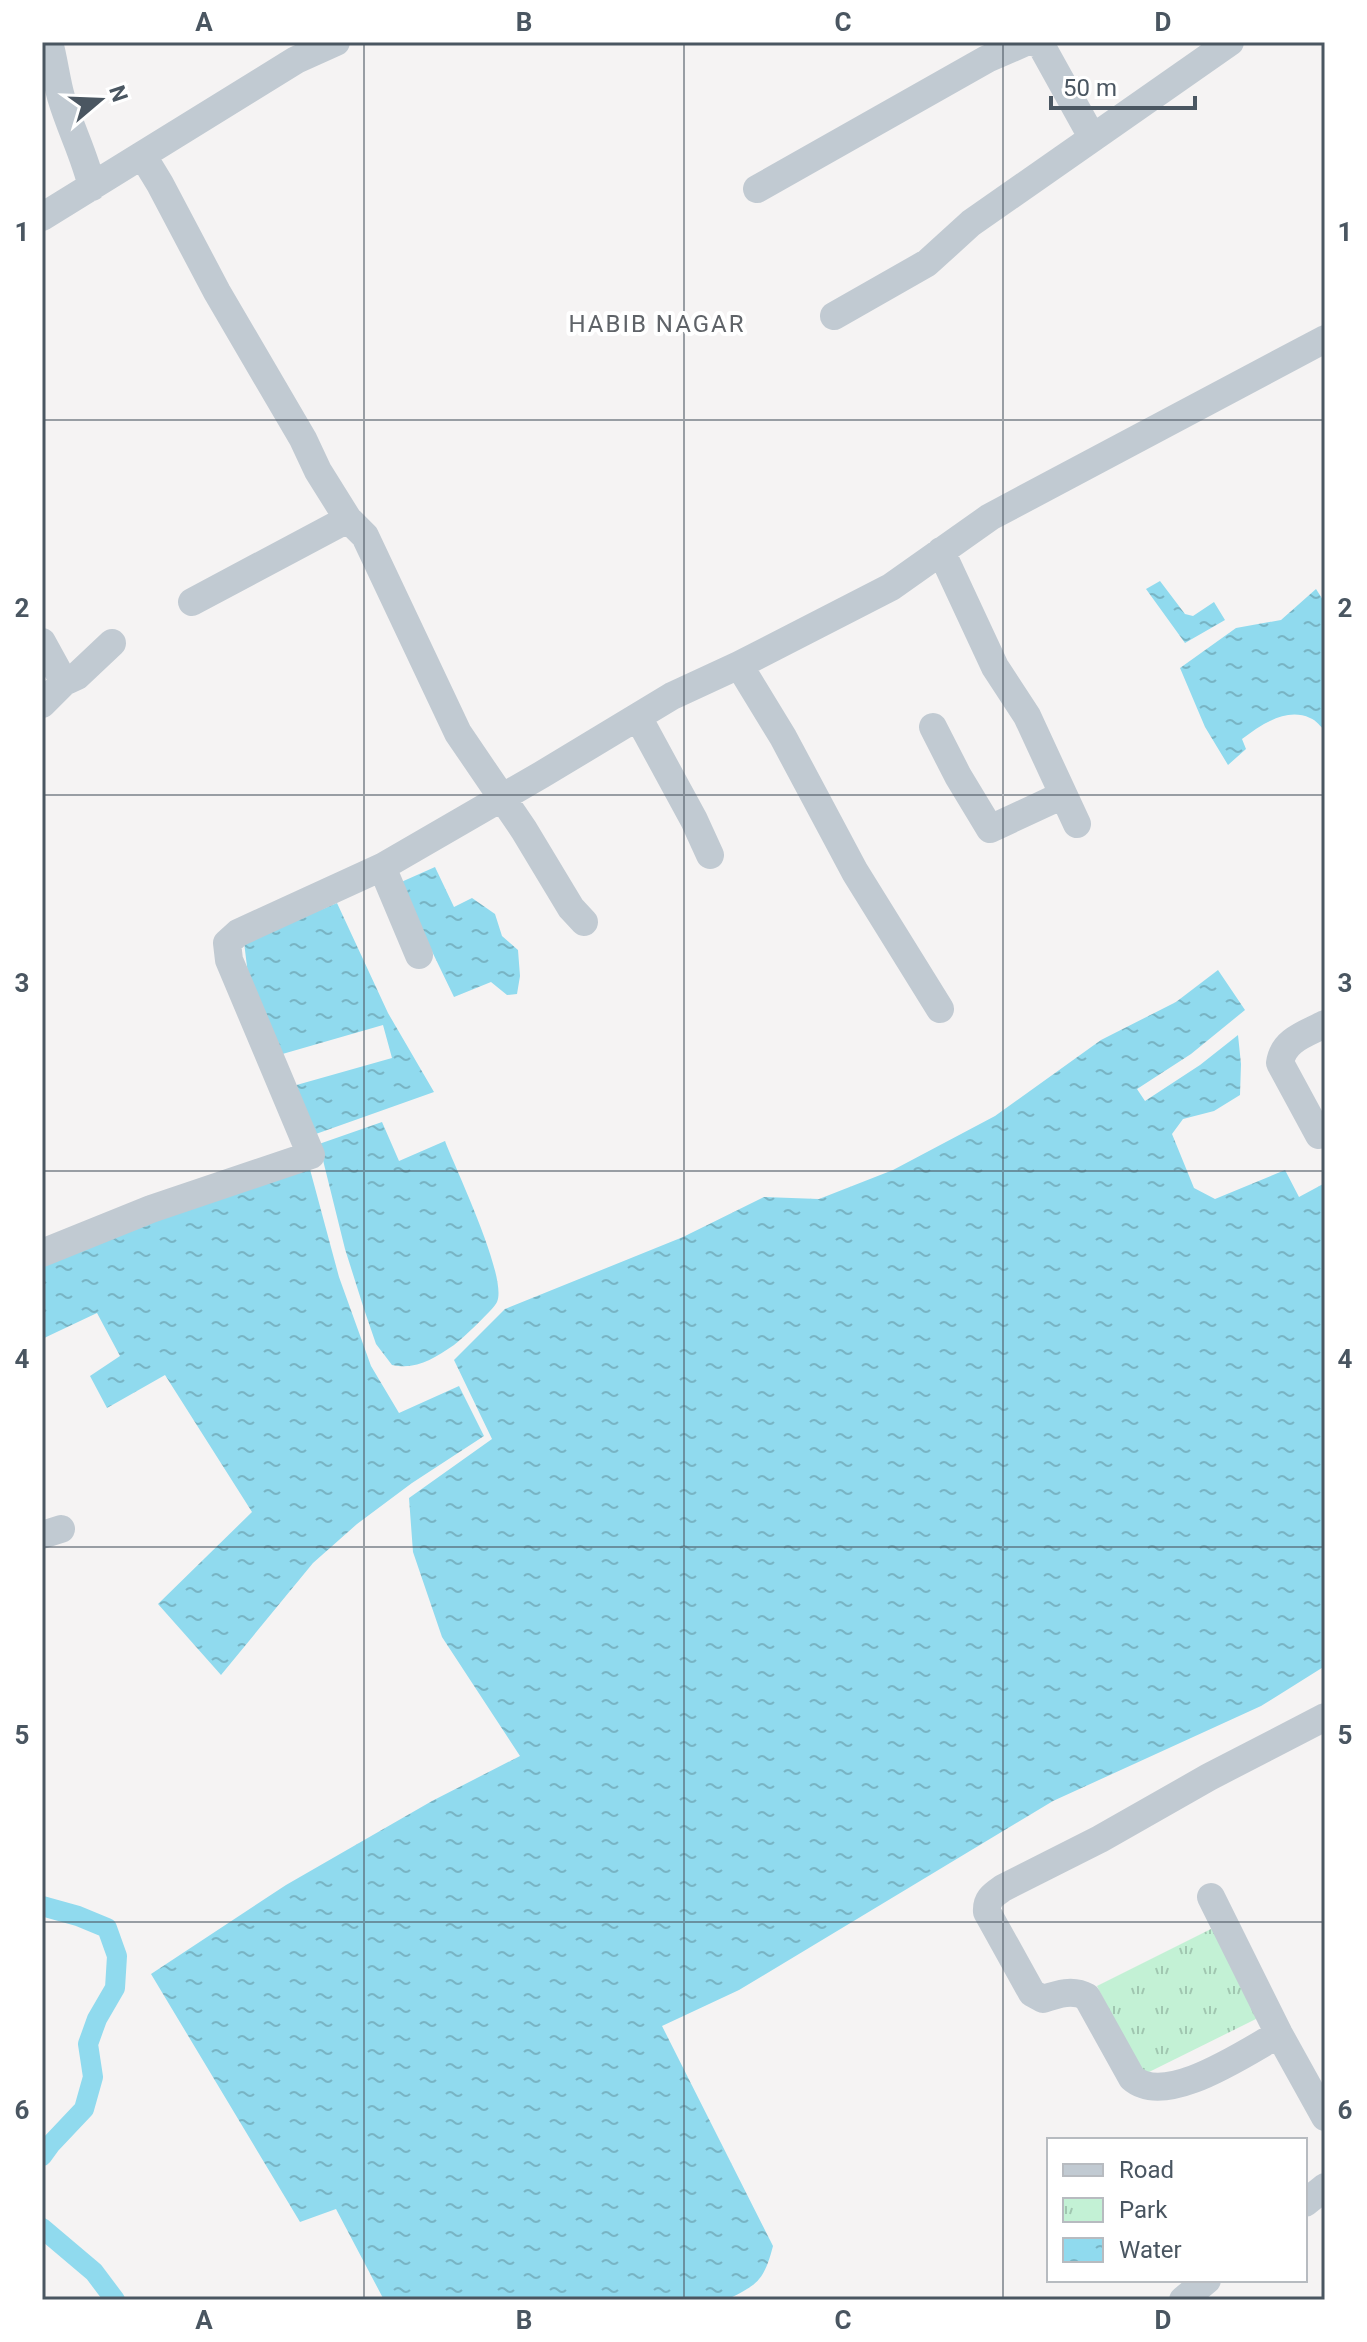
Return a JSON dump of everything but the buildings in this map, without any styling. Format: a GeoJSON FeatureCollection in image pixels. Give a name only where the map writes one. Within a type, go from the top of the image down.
{"type":"FeatureCollection","features":[{"type":"Feature","properties":{"kind":"street"},"geometry":{"type":"LineString","coordinates":[[49,42],[60,95],[92,187]]}},
{"type":"Feature","properties":{"kind":"street"},"geometry":{"type":"LineString","coordinates":[[42,217],[296,60],[336,42]]}},
{"type":"Feature","properties":{"kind":"street"},"geometry":{"type":"LineString","coordinates":[[757,189],[987,59],[1026,42]]}},
{"type":"Feature","properties":{"kind":"street"},"geometry":{"type":"LineString","coordinates":[[1033,42],[1041,45],[1092,137]]}},
{"type":"Feature","properties":{"kind":"street"},"geometry":{"type":"LineString","coordinates":[[834,316],[927,263],[971,223],[1230,42]]}},
{"type":"Feature","properties":{"kind":"street"},"geometry":{"type":"LineString","coordinates":[[143,156],[217,292],[303,439],[318,471],[348,519],[365,536],[458,733],[524,830],[571,908],[584,922]]}},
{"type":"Feature","properties":{"kind":"street"},"geometry":{"type":"LineString","coordinates":[[42,1253],[151,1209],[311,1155],[229,960],[227,943],[238,933],[382,867],[672,696],[891,587],[990,517],[1325,339]]}},
{"type":"Feature","properties":{"kind":"street"},"geometry":{"type":"LineString","coordinates":[[192,602],[348,519]]}},
{"type":"Feature","properties":{"kind":"street"},"geometry":{"type":"LineString","coordinates":[[941,551],[995,667],[1027,716],[1077,824]]}},
{"type":"Feature","properties":{"kind":"street"},"geometry":{"type":"LineString","coordinates":[[42,642],[64,682]]}},
{"type":"Feature","properties":{"kind":"street"},"geometry":{"type":"LineString","coordinates":[[42,704],[112,643]]}},
{"type":"Feature","properties":{"kind":"street"},"geometry":{"type":"LineString","coordinates":[[739,665],[783,737],[855,872],[940,1009]]}},
{"type":"Feature","properties":{"kind":"street"},"geometry":{"type":"LineString","coordinates":[[638,717],[710,855]]}},
{"type":"Feature","properties":{"kind":"street"},"geometry":{"type":"LineString","coordinates":[[933,727],[990,829],[1063,795]]}},
{"type":"Feature","properties":{"kind":"street"},"geometry":{"type":"LineString","coordinates":[[382,867],[419,955]]}},
{"type":"Feature","properties":{"kind":"street"},"geometry":{"type":"LineString","coordinates":[[1319,1135],[1280,1063],[1288,1044],[1325,1024]]}},
{"type":"Feature","properties":{"kind":"street"},"geometry":{"type":"LineString","coordinates":[[1279,2034],[1204,2075],[1183,2083],[1157,2087],[1138,2083],[1132,2078],[1087,1997],[1079,1992],[1043,1999],[1032,1993],[986,1905],[990,1897],[1003,1888],[1325,1717]]}},
{"type":"Feature","properties":{"kind":"street"},"geometry":{"type":"LineString","coordinates":[[1211,1897],[1279,2034],[1325,2117]]}},
{"type":"Feature","properties":{"kind":"street"},"geometry":{"type":"LineString","coordinates":[[1307,2201],[1325,2187]]}},
{"type":"Feature","properties":{"kind":"street"},"geometry":{"type":"LineString","coordinates":[[1183,2300],[1205,2282]]}},
{"type":"Feature","properties":{"kind":"green space"},"geometry":{"type":"Polygon","coordinates":[[[1213,1928],[1258,2018],[1141,2076],[1097,1986],[1213,1928]]]}},
{"type":"Feature","properties":{"kind":"water"},"geometry":{"type":"Polygon","coordinates":[[[1160,581],[1185,614],[1193,616],[1214,602],[1225,620],[1185,643],[1146,589],[1160,581]]]}},
{"type":"Feature","properties":{"kind":"water"},"geometry":{"type":"Polygon","coordinates":[[[1316,589],[1325,603],[1325,731],[1314,720],[1301,715],[1274,719],[1242,739],[1246,749],[1228,765],[1205,727],[1180,668],[1236,628],[1281,620],[1316,589]]]}},
{"type":"Feature","properties":{"kind":"water"},"geometry":{"type":"Polygon","coordinates":[[[435,867],[454,907],[472,898],[495,914],[502,936],[518,950],[520,976],[517,994],[507,995],[491,982],[454,997],[399,883],[435,867]]]}},
{"type":"Feature","properties":{"kind":"water"},"geometry":{"type":"Polygon","coordinates":[[[337,903],[388,1013],[434,1092],[313,1135],[293,1086],[392,1058],[383,1025],[279,1055],[249,983],[244,942],[337,903]]]}},
{"type":"Feature","properties":{"kind":"water"},"geometry":{"type":"Polygon","coordinates":[[[1218,970],[1245,1010],[1191,1054],[1137,1089],[1145,1101],[1200,1065],[1238,1035],[1240,1095],[1214,1111],[1183,1119],[1172,1134],[1194,1188],[1215,1199],[1285,1170],[1299,1197],[1325,1183],[1325,1666],[1261,1706],[1053,1801],[739,1990],[662,2026],[773,2246],[762,2275],[752,2286],[726,2300],[384,2300],[336,2209],[300,2222],[151,1974],[286,1885],[432,1801],[520,1756],[442,1637],[413,1552],[409,1498],[492,1439],[454,1360],[505,1309],[683,1237],[764,1197],[819,1199],[893,1170],[995,1116],[1101,1040],[1176,1002],[1218,970]]]}},
{"type":"Feature","properties":{"kind":"water"},"geometry":{"type":"Polygon","coordinates":[[[382,1122],[399,1161],[445,1141],[488,1248],[498,1289],[495,1306],[458,1342],[417,1365],[392,1365],[376,1344],[345,1249],[319,1144],[382,1122]]]}},
{"type":"Feature","properties":{"kind":"water"},"geometry":{"type":"Polygon","coordinates":[[[308,1162],[339,1277],[371,1366],[399,1413],[459,1386],[484,1436],[412,1483],[357,1524],[313,1563],[221,1675],[158,1604],[252,1512],[165,1375],[107,1408],[90,1376],[120,1356],[97,1313],[42,1339],[42,1259],[308,1162]]]}},
{"type":"Feature","properties":{"kind":"waterway"},"geometry":{"type":"LineString","coordinates":[[42,1906],[107,1928],[117,1956],[115,1988],[97,2019],[88,2044],[93,2077],[84,2109],[42,2156]]}},
{"type":"Feature","properties":{"kind":"waterway"},"geometry":{"type":"LineString","coordinates":[[42,2228],[94,2272],[115,2300]]}},
{"type":"Feature","properties":{"kind":"district","name":"HABIB NAGAR"},"geometry":{"type":"Point","coordinates":[657,324]}}]}
